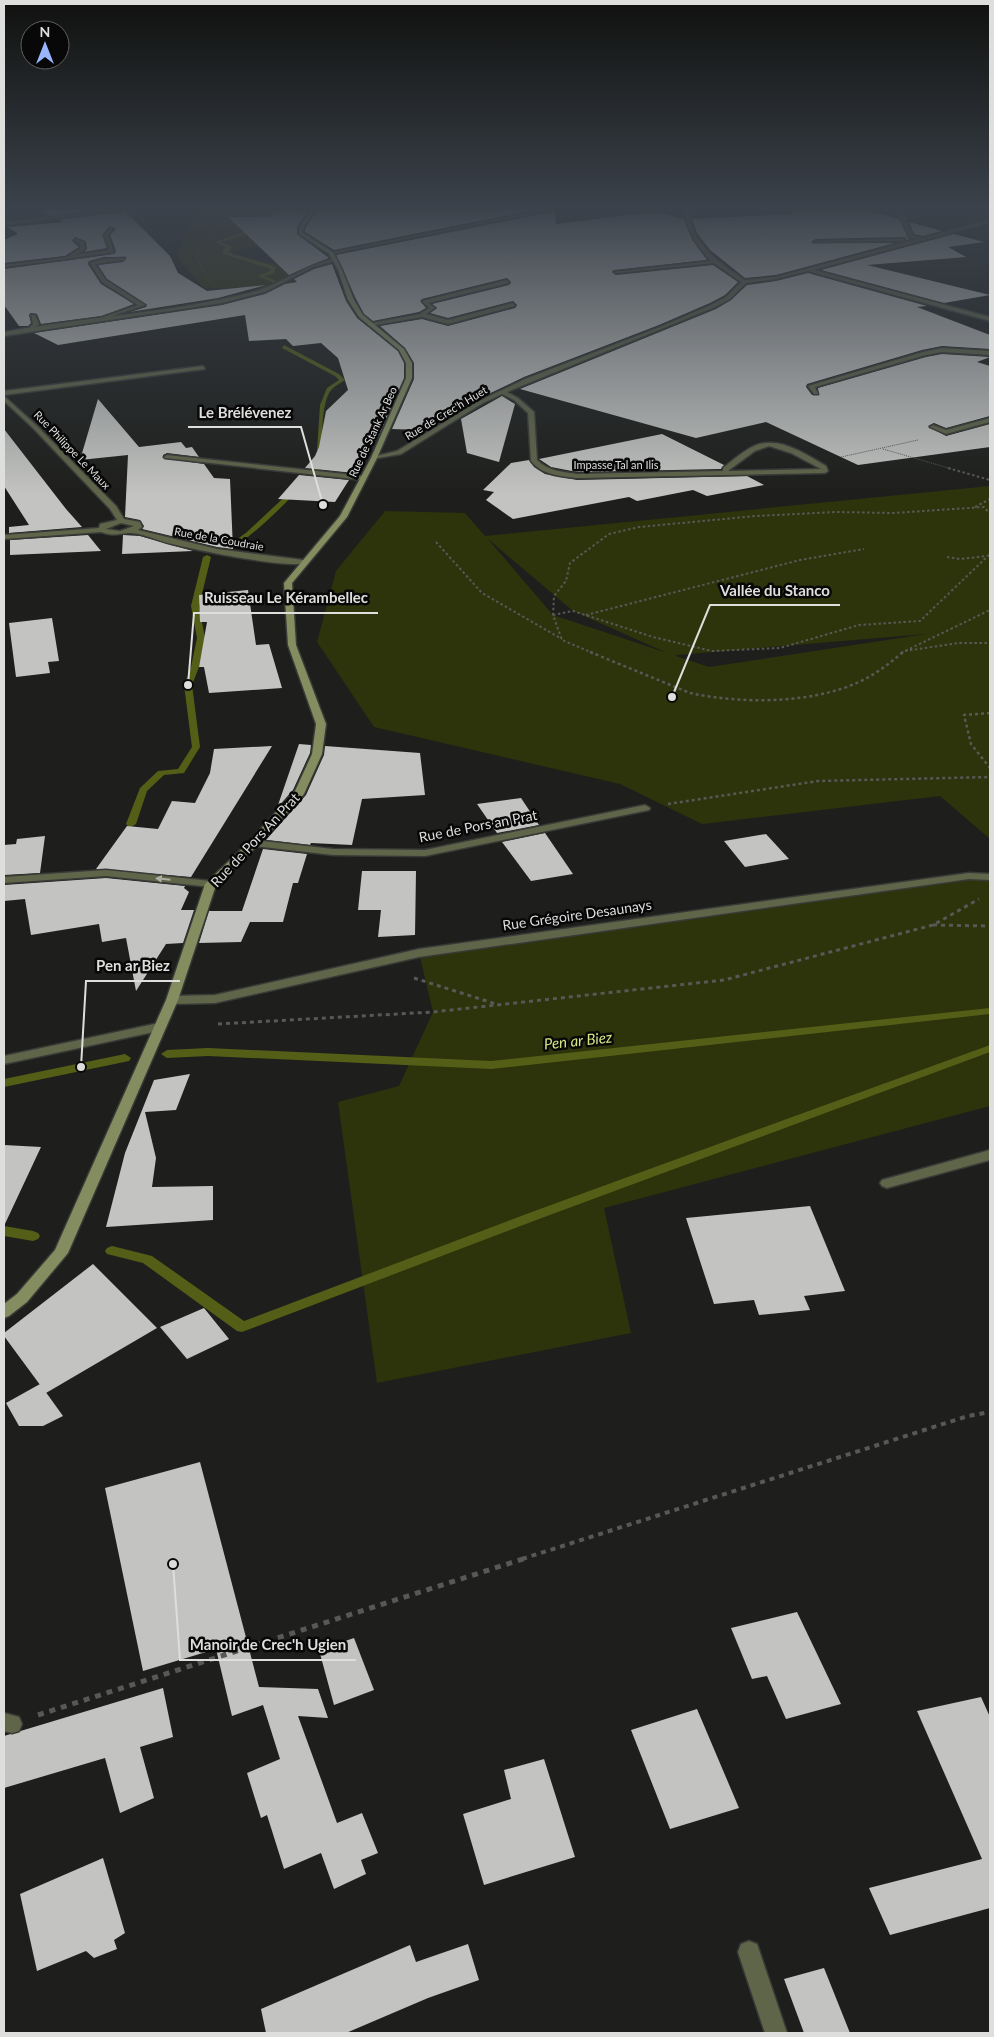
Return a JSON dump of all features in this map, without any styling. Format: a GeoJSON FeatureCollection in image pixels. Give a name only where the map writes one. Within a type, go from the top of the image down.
{"type":"FeatureCollection","features":[{"type":"Feature","properties":{"kind":"street"},"geometry":{"type":"LineString","coordinates":[[105,318],[142,305]]}},
{"type":"Feature","properties":{"kind":"street"},"geometry":{"type":"LineString","coordinates":[[4,334],[194,305]]}},
{"type":"Feature","properties":{"kind":"street","name":"Rue de Stank Ar Beo"},"geometry":{"type":"LineString","coordinates":[[304,562],[343,517],[374,458],[409,378],[409,363],[401,350],[361,316],[354,305]]}},
{"type":"Feature","properties":{"kind":"street"},"geometry":{"type":"LineString","coordinates":[[422,315],[432,308],[428,305]]}},
{"type":"Feature","properties":{"kind":"street"},"geometry":{"type":"LineString","coordinates":[[370,324],[422,315],[448,322],[512,305]]}},
{"type":"Feature","properties":{"kind":"street","name":"Rue de Crec'h Huet"},"geometry":{"type":"LineString","coordinates":[[374,458],[399,453],[481,402],[527,380],[694,315],[714,305]]}},
{"type":"Feature","properties":{"kind":"street"},"geometry":{"type":"LineString","coordinates":[[938,305],[990,319]]}},
{"type":"Feature","properties":{"kind":"street"},"geometry":{"type":"LineString","coordinates":[[30,330],[36,324],[33,316]]}},
{"type":"Feature","properties":{"kind":"street"},"geometry":{"type":"LineString","coordinates":[[816,393],[811,386],[925,353],[942,350],[990,353]]}},
{"type":"Feature","properties":{"kind":"street"},"geometry":{"type":"LineString","coordinates":[[4,393],[203,368]]}},
{"type":"Feature","properties":{"kind":"street","name":"Impasse Tal an Ilis"},"geometry":{"type":"LineString","coordinates":[[502,392],[531,412],[534,461],[545,470],[577,476],[825,471],[824,467],[816,463]]}},
{"type":"Feature","properties":{"kind":"street","name":"Rue Philippe Le Maux"},"geometry":{"type":"LineString","coordinates":[[4,398],[35,427],[113,508],[121,521]]}},
{"type":"Feature","properties":{"kind":"street"},"geometry":{"type":"LineString","coordinates":[[933,427],[946,432],[990,420]]}},
{"type":"Feature","properties":{"kind":"street"},"geometry":{"type":"LineString","coordinates":[[728,474],[725,469],[765,445],[779,446],[816,463]]}},
{"type":"Feature","properties":{"kind":"street"},"geometry":{"type":"LineString","coordinates":[[167,457],[363,478]]}},
{"type":"Feature","properties":{"kind":"street"},"geometry":{"type":"LineString","coordinates":[[4,537],[102,530],[121,534],[133,531],[138,528],[138,524],[121,521],[110,522],[103,526],[102,530]]}},
{"type":"Feature","properties":{"kind":"street","name":"Rue de la Coudraie"},"geometry":{"type":"LineString","coordinates":[[133,531],[174,544],[228,555],[304,562]]}},
{"type":"Feature","properties":{"kind":"street","name":"Rue de Pors An Prat"},"geometry":{"type":"LineString","coordinates":[[4,1312],[22,1298],[61,1253],[172,1000],[211,884],[254,843],[300,792],[317,754],[321,724],[292,645],[288,583],[304,562]]}},
{"type":"Feature","properties":{"kind":"street","name":"Rue de Pors an Prat"},"geometry":{"type":"LineString","coordinates":[[254,843],[334,852],[425,853],[645,808]]}},
{"type":"Feature","properties":{"kind":"street"},"geometry":{"type":"LineString","coordinates":[[4,880],[106,873],[211,884]]}},
{"type":"Feature","properties":{"kind":"street","name":"Rue Grégoire Desaunays"},"geometry":{"type":"LineString","coordinates":[[172,1000],[216,999],[429,951],[969,876],[990,877]]}},
{"type":"Feature","properties":{"kind":"street"},"geometry":{"type":"LineString","coordinates":[[4,1060],[159,1027]]}},
{"type":"Feature","properties":{"kind":"street"},"geometry":{"type":"LineString","coordinates":[[887,1183],[990,1154]]}},
{"type":"Feature","properties":{"kind":"street"},"geometry":{"type":"LineString","coordinates":[[749,1952],[776,2033]]}},
{"type":"Feature","properties":{"kind":"path"},"geometry":{"type":"LineString","coordinates":[[816,463],[946,432]]}},
{"type":"Feature","properties":{"kind":"path"},"geometry":{"type":"LineString","coordinates":[[883,448],[990,480]]}},
{"type":"Feature","properties":{"kind":"path"},"geometry":{"type":"LineString","coordinates":[[975,508],[990,499]]}},
{"type":"Feature","properties":{"kind":"path"},"geometry":{"type":"LineString","coordinates":[[562,640],[553,615],[554,596],[566,581],[570,563],[609,534],[639,527],[756,516],[837,512],[893,513],[984,507],[990,514]]}},
{"type":"Feature","properties":{"kind":"path"},"geometry":{"type":"LineString","coordinates":[[436,542],[482,593],[562,640],[690,693],[740,701],[818,694],[853,685],[892,663],[902,652],[990,610]]}},
{"type":"Feature","properties":{"kind":"path"},"geometry":{"type":"LineString","coordinates":[[585,615],[800,560],[864,549]]}},
{"type":"Feature","properties":{"kind":"path"},"geometry":{"type":"LineString","coordinates":[[553,615],[572,611],[653,637],[712,651],[780,648],[859,626],[920,621],[989,555]]}},
{"type":"Feature","properties":{"kind":"path"},"geometry":{"type":"LineString","coordinates":[[947,557],[960,559],[989,555]]}},
{"type":"Feature","properties":{"kind":"path"},"geometry":{"type":"LineString","coordinates":[[902,652],[958,643],[990,643]]}},
{"type":"Feature","properties":{"kind":"path"},"geometry":{"type":"LineString","coordinates":[[990,713],[964,715],[966,735],[978,756],[990,768]]}},
{"type":"Feature","properties":{"kind":"path"},"geometry":{"type":"LineString","coordinates":[[645,808],[818,781],[990,777]]}},
{"type":"Feature","properties":{"kind":"path"},"geometry":{"type":"LineString","coordinates":[[208,1024],[433,1012],[724,980],[933,925],[982,897]]}},
{"type":"Feature","properties":{"kind":"path"},"geometry":{"type":"LineString","coordinates":[[933,925],[990,926]]}},
{"type":"Feature","properties":{"kind":"path"},"geometry":{"type":"LineString","coordinates":[[368,964],[499,1005]]}},
{"type":"Feature","properties":{"kind":"path"},"geometry":{"type":"LineString","coordinates":[[8,1723],[959,1419],[990,1412]]}},
{"type":"Feature","properties":{"kind":"green space"},"geometry":{"type":"Polygon","coordinates":[[[990,486],[990,839],[940,796],[702,824],[620,784],[374,727],[317,642],[336,571],[385,511],[465,513],[485,536],[990,486]],[[488,539],[553,615],[667,653],[573,611],[488,539]],[[926,634],[677,655],[676,656],[709,667],[926,634]]]}},
{"type":"Feature","properties":{"kind":"green space"},"geometry":{"type":"Polygon","coordinates":[[[990,873],[990,1106],[604,1208],[631,1333],[377,1383],[338,1102],[399,1086],[433,1012],[419,953],[990,873]]]}},
{"type":"Feature","properties":{"kind":"building"},"geometry":{"type":"Polygon","coordinates":[[[4,305],[131,305],[102,316],[41,324],[37,314],[31,313],[29,315],[31,323],[28,326],[19,326],[4,305]]]}},
{"type":"Feature","properties":{"kind":"building"},"geometry":{"type":"Polygon","coordinates":[[[147,305],[174,305],[130,312],[147,305]]]}},
{"type":"Feature","properties":{"kind":"building"},"geometry":{"type":"Polygon","coordinates":[[[222,305],[349,305],[357,318],[398,351],[404,363],[404,378],[379,435],[354,473],[305,468],[315,456],[319,447],[326,411],[348,390],[338,358],[321,343],[293,346],[286,339],[249,341],[245,315],[58,345],[34,333],[222,305]]]}},
{"type":"Feature","properties":{"kind":"building"},"geometry":{"type":"Polygon","coordinates":[[[359,305],[424,305],[426,308],[419,312],[373,321],[364,314],[359,305]]]}},
{"type":"Feature","properties":{"kind":"building"},"geometry":{"type":"Polygon","coordinates":[[[433,305],[497,305],[448,318],[430,313],[437,308],[433,305]]]}},
{"type":"Feature","properties":{"kind":"building"},"geometry":{"type":"Polygon","coordinates":[[[517,305],[705,305],[524,377],[478,399],[460,410],[460,406],[423,430],[392,429],[414,379],[414,363],[405,348],[380,326],[422,319],[448,326],[515,308],[517,305]]]}},
{"type":"Feature","properties":{"kind":"building"},"geometry":{"type":"Polygon","coordinates":[[[723,305],[924,305],[927,306],[917,307],[990,335],[990,349],[942,346],[922,350],[807,384],[806,387],[812,395],[819,395],[818,388],[942,354],[990,357],[977,362],[990,366],[990,416],[946,428],[934,423],[928,426],[946,436],[990,424],[990,447],[858,465],[766,422],[696,438],[520,389],[723,305]]]}},
{"type":"Feature","properties":{"kind":"building"},"geometry":{"type":"Polygon","coordinates":[[[502,396],[515,404],[499,462],[467,453],[461,419],[502,396]]]}},
{"type":"Feature","properties":{"kind":"building"},"geometry":{"type":"Polygon","coordinates":[[[98,399],[139,447],[181,442],[186,448],[192,447],[199,457],[167,453],[163,455],[163,458],[204,464],[214,478],[230,479],[233,549],[142,529],[144,526],[140,520],[125,517],[128,455],[80,460],[98,399]]]}},
{"type":"Feature","properties":{"kind":"building"},"geometry":{"type":"Polygon","coordinates":[[[4,429],[82,527],[9,533],[9,527],[29,525],[4,486],[4,429]]]}},
{"type":"Feature","properties":{"kind":"building"},"geometry":{"type":"Polygon","coordinates":[[[662,434],[724,465],[721,469],[577,472],[551,467],[539,459],[662,434]]]}},
{"type":"Feature","properties":{"kind":"building"},"geometry":{"type":"Polygon","coordinates":[[[529,460],[534,467],[545,474],[577,480],[747,476],[764,485],[707,496],[693,490],[637,501],[629,497],[513,519],[486,500],[494,492],[483,490],[511,463],[529,460]]]}},
{"type":"Feature","properties":{"kind":"building"},"geometry":{"type":"Polygon","coordinates":[[[299,475],[349,480],[335,502],[278,499],[299,475]]]}},
{"type":"Feature","properties":{"kind":"building"},"geometry":{"type":"Polygon","coordinates":[[[88,535],[101,551],[10,555],[10,540],[88,535]]]}},
{"type":"Feature","properties":{"kind":"building"},"geometry":{"type":"Polygon","coordinates":[[[123,535],[140,536],[193,551],[122,554],[123,535]]]}},
{"type":"Feature","properties":{"kind":"building"},"geometry":{"type":"Polygon","coordinates":[[[248,590],[256,645],[269,644],[282,688],[209,693],[204,667],[199,667],[207,622],[200,622],[199,595],[248,590]]]}},
{"type":"Feature","properties":{"kind":"building"},"geometry":{"type":"Polygon","coordinates":[[[52,618],[59,661],[48,662],[50,673],[16,677],[9,623],[52,618]]]}},
{"type":"Feature","properties":{"kind":"building"},"geometry":{"type":"Polygon","coordinates":[[[299,744],[311,745],[310,753],[293,790],[277,808],[299,744]]]}},
{"type":"Feature","properties":{"kind":"building"},"geometry":{"type":"Polygon","coordinates":[[[272,746],[191,877],[96,869],[127,826],[158,829],[172,801],[195,803],[210,773],[214,749],[272,746]]]}},
{"type":"Feature","properties":{"kind":"building"},"geometry":{"type":"Polygon","coordinates":[[[325,746],[420,753],[425,795],[362,799],[352,845],[311,843],[310,845],[266,840],[306,795],[324,755],[325,746]]]}},
{"type":"Feature","properties":{"kind":"building"},"geometry":{"type":"Polygon","coordinates":[[[521,798],[539,825],[497,833],[477,804],[521,798]]]}},
{"type":"Feature","properties":{"kind":"building"},"geometry":{"type":"Polygon","coordinates":[[[545,833],[573,874],[531,881],[502,842],[545,833]]]}},
{"type":"Feature","properties":{"kind":"building"},"geometry":{"type":"Polygon","coordinates":[[[766,834],[789,859],[745,867],[724,841],[766,834]]]}},
{"type":"Feature","properties":{"kind":"building"},"geometry":{"type":"Polygon","coordinates":[[[45,836],[40,873],[4,875],[4,845],[16,844],[17,839],[45,836]]]}},
{"type":"Feature","properties":{"kind":"building"},"geometry":{"type":"Polygon","coordinates":[[[263,849],[307,854],[298,883],[293,883],[283,922],[250,922],[241,942],[199,943],[209,911],[242,911],[263,849]]]}},
{"type":"Feature","properties":{"kind":"building"},"geometry":{"type":"Polygon","coordinates":[[[362,871],[416,871],[415,935],[378,937],[381,910],[358,910],[362,871]]]}},
{"type":"Feature","properties":{"kind":"building"},"geometry":{"type":"Polygon","coordinates":[[[106,878],[185,886],[184,888],[189,892],[181,910],[194,910],[183,943],[166,944],[136,991],[126,938],[102,942],[99,924],[31,935],[25,899],[4,901],[4,885],[106,878]]]}},
{"type":"Feature","properties":{"kind":"building"},"geometry":{"type":"Polygon","coordinates":[[[190,1074],[176,1110],[145,1112],[156,1158],[152,1187],[213,1186],[213,1220],[106,1227],[125,1153],[154,1080],[190,1074]]]}},
{"type":"Feature","properties":{"kind":"building"},"geometry":{"type":"Polygon","coordinates":[[[4,1145],[41,1147],[4,1226],[4,1145]]]}},
{"type":"Feature","properties":{"kind":"building"},"geometry":{"type":"Polygon","coordinates":[[[810,1206],[845,1291],[804,1296],[810,1310],[759,1315],[754,1300],[714,1304],[686,1218],[810,1206]]]}},
{"type":"Feature","properties":{"kind":"building"},"geometry":{"type":"Polygon","coordinates":[[[93,1264],[157,1328],[46,1393],[4,1336],[4,1333],[93,1264]]]}},
{"type":"Feature","properties":{"kind":"building"},"geometry":{"type":"Polygon","coordinates":[[[204,1308],[229,1339],[187,1359],[160,1327],[204,1308]]]}},
{"type":"Feature","properties":{"kind":"building"},"geometry":{"type":"Polygon","coordinates":[[[40,1384],[63,1416],[43,1426],[19,1426],[6,1403],[40,1384]]]}},
{"type":"Feature","properties":{"kind":"building"},"geometry":{"type":"Polygon","coordinates":[[[200,1462],[259,1687],[318,1689],[328,1718],[298,1716],[337,1823],[362,1813],[378,1853],[361,1860],[366,1874],[334,1889],[321,1853],[284,1869],[267,1815],[261,1818],[247,1773],[280,1759],[263,1705],[232,1716],[216,1649],[143,1671],[105,1488],[200,1462]]]}},
{"type":"Feature","properties":{"kind":"building"},"geometry":{"type":"Polygon","coordinates":[[[797,1612],[841,1704],[786,1719],[767,1676],[752,1679],[731,1628],[797,1612]]]}},
{"type":"Feature","properties":{"kind":"building"},"geometry":{"type":"Polygon","coordinates":[[[354,1638],[374,1690],[334,1705],[319,1650],[354,1638]]]}},
{"type":"Feature","properties":{"kind":"building"},"geometry":{"type":"Polygon","coordinates":[[[163,1688],[173,1737],[140,1747],[154,1798],[120,1813],[105,1758],[4,1788],[4,1736],[163,1688]]]}},
{"type":"Feature","properties":{"kind":"building"},"geometry":{"type":"Polygon","coordinates":[[[981,1697],[990,1717],[990,1908],[890,1935],[869,1888],[982,1859],[917,1711],[981,1697]]]}},
{"type":"Feature","properties":{"kind":"building"},"geometry":{"type":"Polygon","coordinates":[[[697,1709],[739,1808],[670,1829],[631,1730],[697,1709]]]}},
{"type":"Feature","properties":{"kind":"building"},"geometry":{"type":"Polygon","coordinates":[[[544,1759],[575,1857],[484,1885],[463,1814],[511,1799],[504,1770],[544,1759]]]}},
{"type":"Feature","properties":{"kind":"building"},"geometry":{"type":"Polygon","coordinates":[[[103,1858],[125,1933],[114,1940],[117,1949],[94,1958],[86,1951],[37,1971],[20,1894],[103,1858]]]}},
{"type":"Feature","properties":{"kind":"building"},"geometry":{"type":"Polygon","coordinates":[[[468,1944],[479,1980],[428,1998],[346,2033],[266,2033],[261,2009],[410,1945],[416,1962],[468,1944]]]}},
{"type":"Feature","properties":{"kind":"building"},"geometry":{"type":"Polygon","coordinates":[[[824,1968],[850,2033],[804,2033],[784,1979],[824,1968]]]}},
{"type":"Feature","properties":{"kind":"waterway"},"geometry":{"type":"LineString","coordinates":[[284,347],[337,375],[342,380],[329,389],[325,396],[321,415],[319,466],[315,471]]}},
{"type":"Feature","properties":{"kind":"waterway"},"geometry":{"type":"LineString","coordinates":[[230,547],[249,533],[295,490]]}},
{"type":"Feature","properties":{"kind":"waterway"},"geometry":{"type":"LineString","coordinates":[[131,824],[143,790],[161,773],[181,771],[196,747],[188,685],[195,667],[201,638],[195,606],[207,557]]}},
{"type":"Feature","properties":{"kind":"waterway","name":"Pen ar Biez"},"geometry":{"type":"LineString","coordinates":[[167,1054],[208,1052],[491,1065],[990,1011]]}},
{"type":"Feature","properties":{"kind":"waterway"},"geometry":{"type":"LineString","coordinates":[[112,1251],[147,1259],[242,1327],[534,1216],[990,1048]]}},
{"type":"Feature","properties":{"kind":"waterway","name":"Pen ar Biez"},"geometry":{"type":"LineString","coordinates":[[4,1083],[125,1058]]}},
{"type":"Feature","properties":{"kind":"waterway"},"geometry":{"type":"LineString","coordinates":[[4,1231],[33,1236]]}},
{"type":"Feature","properties":{"kind":"place","name":"Le Brélévenez"},"geometry":{"type":"Point","coordinates":[323,505]}},
{"type":"Feature","properties":{"kind":"place","name":"Ruisseau Le Kérambellec"},"geometry":{"type":"Point","coordinates":[188,685]}},
{"type":"Feature","properties":{"kind":"place","name":"Vallée du Stanco"},"geometry":{"type":"Point","coordinates":[672,697]}},
{"type":"Feature","properties":{"kind":"place","name":"Pen ar Biez"},"geometry":{"type":"Point","coordinates":[81,1067]}},
{"type":"Feature","properties":{"kind":"place","name":"Manoir de Crec'h Ugien"},"geometry":{"type":"Point","coordinates":[173,1564]}}]}
